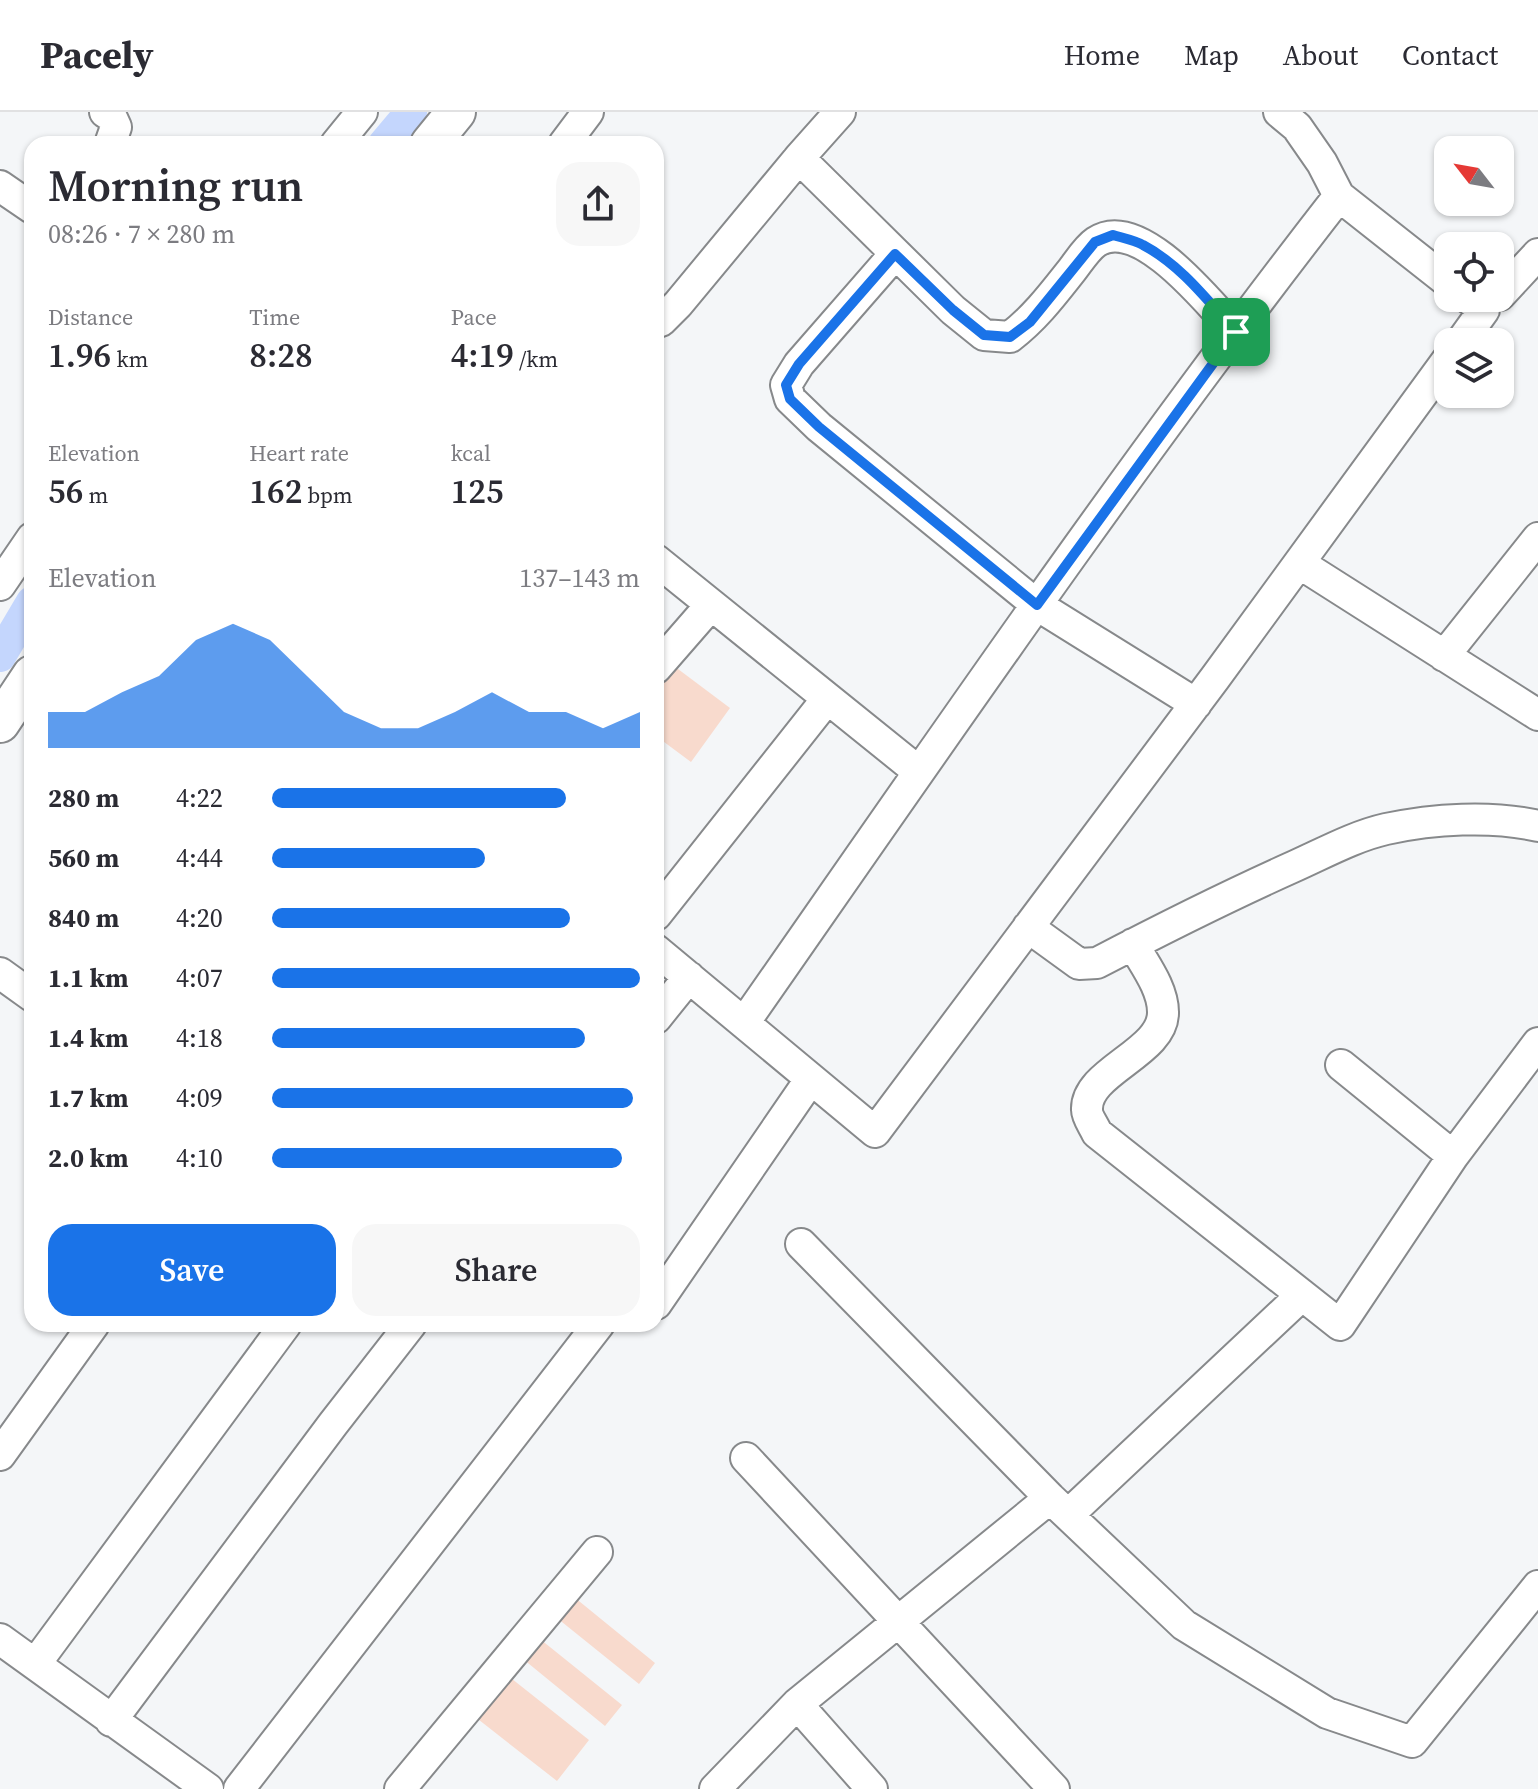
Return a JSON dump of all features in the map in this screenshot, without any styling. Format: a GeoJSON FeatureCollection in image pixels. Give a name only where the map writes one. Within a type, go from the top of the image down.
{"type":"FeatureCollection","features":[{"type":"Feature","properties":{"kind":"street"},"geometry":{"type":"LineString","coordinates":[[105,112],[111,116],[116,127],[113,136]]}},
{"type":"Feature","properties":{"kind":"street"},"geometry":{"type":"LineString","coordinates":[[342,136],[362,112]]}},
{"type":"Feature","properties":{"kind":"street"},"geometry":{"type":"LineString","coordinates":[[436,136],[456,112]]}},
{"type":"Feature","properties":{"kind":"street"},"geometry":{"type":"LineString","coordinates":[[570,136],[588,112]]}},
{"type":"Feature","properties":{"kind":"street"},"geometry":{"type":"LineString","coordinates":[[664,318],[840,112]]}},
{"type":"Feature","properties":{"kind":"street"},"geometry":{"type":"LineString","coordinates":[[1279,112],[1297,127],[1322,163],[1339,196],[1434,271]]}},
{"type":"Feature","properties":{"kind":"street"},"geometry":{"type":"LineString","coordinates":[[799,158],[953,310],[984,335],[1010,337],[1030,322],[1095,242],[1113,235],[1142,244],[1166,261],[1188,279],[1236,332]]}},
{"type":"Feature","properties":{"kind":"street"},"geometry":{"type":"LineString","coordinates":[[0,186],[24,202]]}},
{"type":"Feature","properties":{"kind":"street"},"geometry":{"type":"LineString","coordinates":[[744,1023],[1037,605],[1339,196]]}},
{"type":"Feature","properties":{"kind":"street"},"geometry":{"type":"LineString","coordinates":[[895,254],[799,364],[786,385],[790,399],[829,435],[1037,605],[1196,704]]}},
{"type":"Feature","properties":{"kind":"street"},"geometry":{"type":"LineString","coordinates":[[1514,276],[1538,254]]}},
{"type":"Feature","properties":{"kind":"street"},"geometry":{"type":"LineString","coordinates":[[664,957],[875,1132],[1196,704],[1434,378]]}},
{"type":"Feature","properties":{"kind":"street"},"geometry":{"type":"LineString","coordinates":[[1444,656],[1538,538]]}},
{"type":"Feature","properties":{"kind":"street"},"geometry":{"type":"LineString","coordinates":[[0,585],[24,550]]}},
{"type":"Feature","properties":{"kind":"street"},"geometry":{"type":"LineString","coordinates":[[1299,563],[1538,715]]}},
{"type":"Feature","properties":{"kind":"street"},"geometry":{"type":"LineString","coordinates":[[664,567],[919,772]]}},
{"type":"Feature","properties":{"kind":"street"},"geometry":{"type":"LineString","coordinates":[[664,659],[710,606]]}},
{"type":"Feature","properties":{"kind":"street"},"geometry":{"type":"LineString","coordinates":[[0,723],[24,687]]}},
{"type":"Feature","properties":{"kind":"street"},"geometry":{"type":"LineString","coordinates":[[664,905],[827,699]]}},
{"type":"Feature","properties":{"kind":"street"},"geometry":{"type":"LineString","coordinates":[[1028,927],[1079,964],[1097,963],[1263,880],[1384,829],[1439,821],[1535,822]]}},
{"type":"Feature","properties":{"kind":"street"},"geometry":{"type":"LineString","coordinates":[[1133,944],[1158,990],[1163,1012],[1158,1032],[1090,1093],[1087,1112],[1097,1133],[1340,1325],[1453,1156],[1538,1043]]}},
{"type":"Feature","properties":{"kind":"street"},"geometry":{"type":"LineString","coordinates":[[0,973],[24,990]]}},
{"type":"Feature","properties":{"kind":"street"},"geometry":{"type":"LineString","coordinates":[[664,1008],[689,977]]}},
{"type":"Feature","properties":{"kind":"street"},"geometry":{"type":"LineString","coordinates":[[1341,1065],[1453,1156]]}},
{"type":"Feature","properties":{"kind":"street"},"geometry":{"type":"LineString","coordinates":[[664,1292],[810,1080]]}},
{"type":"Feature","properties":{"kind":"street"},"geometry":{"type":"LineString","coordinates":[[801,1244],[1059,1507],[1184,1625],[1327,1713],[1412,1742],[1538,1586]]}},
{"type":"Feature","properties":{"kind":"street"},"geometry":{"type":"LineString","coordinates":[[715,1789],[797,1704],[900,1621],[1059,1507],[1302,1295]]}},
{"type":"Feature","properties":{"kind":"street"},"geometry":{"type":"LineString","coordinates":[[0,1455],[88,1332]]}},
{"type":"Feature","properties":{"kind":"street"},"geometry":{"type":"LineString","coordinates":[[36,1663],[280,1332]]}},
{"type":"Feature","properties":{"kind":"street"},"geometry":{"type":"LineString","coordinates":[[111,1721],[405,1332]]}},
{"type":"Feature","properties":{"kind":"street"},"geometry":{"type":"LineString","coordinates":[[239,1789],[593,1332]]}},
{"type":"Feature","properties":{"kind":"street"},"geometry":{"type":"LineString","coordinates":[[746,1458],[1054,1789]]}},
{"type":"Feature","properties":{"kind":"street"},"geometry":{"type":"LineString","coordinates":[[400,1789],[597,1552]]}},
{"type":"Feature","properties":{"kind":"street"},"geometry":{"type":"LineString","coordinates":[[0,1639],[208,1789]]}},
{"type":"Feature","properties":{"kind":"street"},"geometry":{"type":"LineString","coordinates":[[797,1704],[872,1789]]}},
{"type":"Feature","properties":{"kind":"building"},"geometry":{"type":"Polygon","coordinates":[[[666,660],[730,708],[691,762],[664,742],[666,660]]]}},
{"type":"Feature","properties":{"kind":"building"},"geometry":{"type":"Polygon","coordinates":[[[574,1597],[655,1663],[639,1684],[557,1618],[574,1597]]]}},
{"type":"Feature","properties":{"kind":"building"},"geometry":{"type":"Polygon","coordinates":[[[540,1639],[622,1705],[605,1726],[523,1659],[540,1639]]]}},
{"type":"Feature","properties":{"kind":"building"},"geometry":{"type":"Polygon","coordinates":[[[507,1675],[589,1740],[557,1781],[474,1716],[507,1675]]]}},
{"type":"Feature","properties":{"kind":"waterway"},"geometry":{"type":"LineString","coordinates":[[391,136],[411,112]]}},
{"type":"Feature","properties":{"kind":"waterway"},"geometry":{"type":"LineString","coordinates":[[0,656],[24,616]]}},
{"type":"Feature","properties":{"kind":"route"},"geometry":{"type":"LineString","coordinates":[[1113,235],[1142,244],[1166,261],[1188,279],[1236,332],[1037,605],[819,427],[790,399],[786,385],[799,364],[895,254],[984,335],[1010,337],[1030,322],[1095,242],[1113,235]]}}]}
